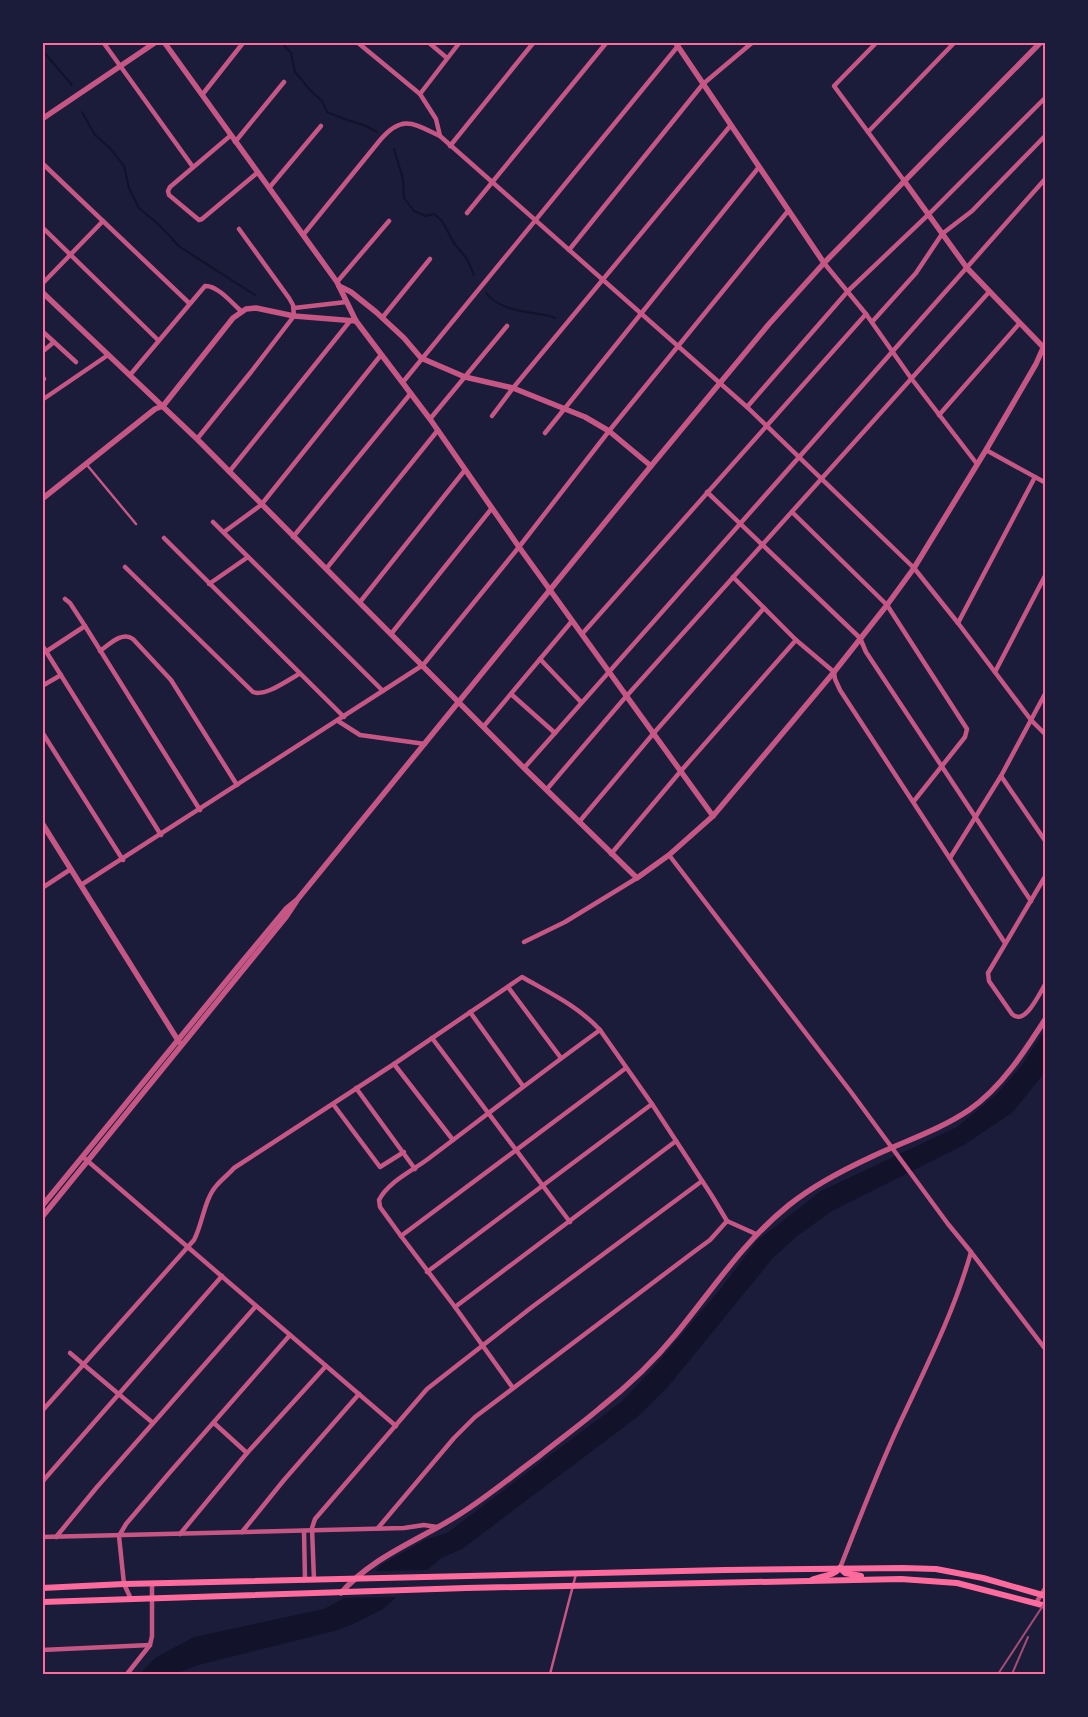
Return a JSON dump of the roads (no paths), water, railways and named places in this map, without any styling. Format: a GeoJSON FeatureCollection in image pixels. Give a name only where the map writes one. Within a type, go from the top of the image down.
{"type":"FeatureCollection","features":[{"type":"Feature","properties":{"kind":"main road"},"geometry":{"type":"LineString","coordinates":[[840,1568],[845,1573],[870,1580]]}},
{"type":"Feature","properties":{"kind":"main road"},"geometry":{"type":"LineString","coordinates":[[810,1581],[819,1576],[833,1574],[840,1568]]}},
{"type":"Feature","properties":{"kind":"main road"},"geometry":{"type":"LineString","coordinates":[[42,1588],[124,1584],[840,1568],[936,1570],[960,1573],[1043,1595]]}},
{"type":"Feature","properties":{"kind":"main road"},"geometry":{"type":"LineString","coordinates":[[957,1583],[960,1573]]}},
{"type":"Feature","properties":{"kind":"main road"},"geometry":{"type":"LineString","coordinates":[[42,1602],[131,1598],[152,1600],[348,1592],[901,1579],[957,1583],[1046,1606]]}},
{"type":"Feature","properties":{"kind":"street"},"geometry":{"type":"LineString","coordinates":[[103,42],[193,167]]}},
{"type":"Feature","properties":{"kind":"street"},"geometry":{"type":"LineString","coordinates":[[42,119],[156,42]]}},
{"type":"Feature","properties":{"kind":"street"},"geometry":{"type":"LineString","coordinates":[[164,42],[338,284],[353,321],[403,382],[430,419],[518,547],[713,816]]}},
{"type":"Feature","properties":{"kind":"street"},"geometry":{"type":"LineString","coordinates":[[357,42],[420,94],[436,119],[440,136]]}},
{"type":"Feature","properties":{"kind":"street"},"geometry":{"type":"LineString","coordinates":[[428,42],[448,58]]}},
{"type":"Feature","properties":{"kind":"street"},"geometry":{"type":"LineString","coordinates":[[420,94],[460,42]]}},
{"type":"Feature","properties":{"kind":"street"},"geometry":{"type":"LineString","coordinates":[[450,146],[534,42]]}},
{"type":"Feature","properties":{"kind":"street"},"geometry":{"type":"LineString","coordinates":[[467,213],[607,42]]}},
{"type":"Feature","properties":{"kind":"street"},"geometry":{"type":"LineString","coordinates":[[568,250],[703,84],[753,42]]}},
{"type":"Feature","properties":{"kind":"street"},"geometry":{"type":"LineString","coordinates":[[524,942],[565,922],[637,878],[669,854],[713,816],[834,672],[914,568],[986,450],[1045,347],[1019,324],[967,268],[834,86],[877,42]]}},
{"type":"Feature","properties":{"kind":"street"},"geometry":{"type":"LineString","coordinates":[[868,132],[956,42]]}},
{"type":"Feature","properties":{"kind":"street"},"geometry":{"type":"LineString","coordinates":[[42,1217],[182,1046],[292,909],[297,900],[769,324],[824,263],[1041,42]]}},
{"type":"Feature","properties":{"kind":"street"},"geometry":{"type":"LineString","coordinates":[[202,95],[243,43]]}},
{"type":"Feature","properties":{"kind":"street"},"geometry":{"type":"LineString","coordinates":[[403,382],[677,44],[824,263],[866,314],[911,378],[977,464]]}},
{"type":"Feature","properties":{"kind":"street"},"geometry":{"type":"LineString","coordinates":[[235,142],[284,82]]}},
{"type":"Feature","properties":{"kind":"street"},"geometry":{"type":"LineString","coordinates":[[747,407],[848,291],[929,214],[1046,97]]}},
{"type":"Feature","properties":{"kind":"street"},"geometry":{"type":"LineString","coordinates":[[303,235],[391,128],[399,123],[405,123],[419,126],[440,136],[747,407],[914,568],[1031,720],[1046,736]]}},
{"type":"Feature","properties":{"kind":"street"},"geometry":{"type":"LineString","coordinates":[[492,416],[513,388],[731,125]]}},
{"type":"Feature","properties":{"kind":"street"},"geometry":{"type":"LineString","coordinates":[[269,188],[321,126]]}},
{"type":"Feature","properties":{"kind":"street"},"geometry":{"type":"LineString","coordinates":[[872,322],[916,273],[942,234],[972,212],[1046,135]]}},
{"type":"Feature","properties":{"kind":"street"},"geometry":{"type":"LineString","coordinates":[[230,136],[170,187],[169,195],[199,220],[204,218],[257,173]]}},
{"type":"Feature","properties":{"kind":"street"},"geometry":{"type":"LineString","coordinates":[[42,163],[189,303]]}},
{"type":"Feature","properties":{"kind":"street"},"geometry":{"type":"LineString","coordinates":[[545,433],[759,167]]}},
{"type":"Feature","properties":{"kind":"street"},"geometry":{"type":"LineString","coordinates":[[524,768],[1046,178]]}},
{"type":"Feature","properties":{"kind":"street"},"geometry":{"type":"LineString","coordinates":[[81,885],[123,860],[423,665],[609,431],[788,211]]}},
{"type":"Feature","properties":{"kind":"street"},"geometry":{"type":"LineString","coordinates":[[338,284],[389,221]]}},
{"type":"Feature","properties":{"kind":"street"},"geometry":{"type":"LineString","coordinates":[[42,284],[103,222]]}},
{"type":"Feature","properties":{"kind":"street"},"geometry":{"type":"LineString","coordinates":[[42,227],[158,340]]}},
{"type":"Feature","properties":{"kind":"street"},"geometry":{"type":"LineString","coordinates":[[197,439],[294,316],[294,308],[289,298],[239,228]]}},
{"type":"Feature","properties":{"kind":"street"},"geometry":{"type":"LineString","coordinates":[[382,318],[430,259]]}},
{"type":"Feature","properties":{"kind":"street"},"geometry":{"type":"LineString","coordinates":[[338,284],[357,296],[382,318],[422,358],[465,377],[513,388],[565,408],[609,431],[651,466]]}},
{"type":"Feature","properties":{"kind":"street"},"geometry":{"type":"LineString","coordinates":[[130,375],[202,288],[208,285],[215,288],[241,311]]}},
{"type":"Feature","properties":{"kind":"street"},"geometry":{"type":"LineString","coordinates":[[42,292],[197,439],[524,768],[637,878]]}},
{"type":"Feature","properties":{"kind":"street"},"geometry":{"type":"LineString","coordinates":[[547,790],[626,697],[989,292]]}},
{"type":"Feature","properties":{"kind":"street"},"geometry":{"type":"LineString","coordinates":[[294,308],[346,302]]}},
{"type":"Feature","properties":{"kind":"street"},"geometry":{"type":"LineString","coordinates":[[42,499],[155,409],[163,406],[241,311],[256,308],[294,316],[353,321]]}},
{"type":"Feature","properties":{"kind":"street"},"geometry":{"type":"LineString","coordinates":[[582,634],[866,314]]}},
{"type":"Feature","properties":{"kind":"street"},"geometry":{"type":"LineString","coordinates":[[229,472],[353,321]]}},
{"type":"Feature","properties":{"kind":"street"},"geometry":{"type":"LineString","coordinates":[[939,415],[1019,324]]}},
{"type":"Feature","properties":{"kind":"street"},"geometry":{"type":"LineString","coordinates":[[430,419],[507,326]]}},
{"type":"Feature","properties":{"kind":"street"},"geometry":{"type":"LineString","coordinates":[[42,331],[76,362]]}},
{"type":"Feature","properties":{"kind":"street"},"geometry":{"type":"LineString","coordinates":[[42,352],[54,342]]}},
{"type":"Feature","properties":{"kind":"street"},"geometry":{"type":"LineString","coordinates":[[42,400],[108,355]]}},
{"type":"Feature","properties":{"kind":"street"},"geometry":{"type":"LineString","coordinates":[[224,532],[261,505],[381,355]]}},
{"type":"Feature","properties":{"kind":"street"},"geometry":{"type":"LineString","coordinates":[[293,537],[411,393]]}},
{"type":"Feature","properties":{"kind":"street"},"geometry":{"type":"LineString","coordinates":[[326,569],[438,430]]}},
{"type":"Feature","properties":{"kind":"street"},"geometry":{"type":"LineString","coordinates":[[986,450],[1046,483]]}},
{"type":"Feature","properties":{"kind":"street"},"geometry":{"type":"LineString","coordinates":[[360,602],[465,470]]}},
{"type":"Feature","properties":{"kind":"street"},"geometry":{"type":"LineString","coordinates":[[958,623],[1035,477]]}},
{"type":"Feature","properties":{"kind":"street"},"geometry":{"type":"LineString","coordinates":[[707,492],[860,638],[866,652],[1031,900]]}},
{"type":"Feature","properties":{"kind":"street"},"geometry":{"type":"LineString","coordinates":[[391,634],[492,508]]}},
{"type":"Feature","properties":{"kind":"street"},"geometry":{"type":"LineString","coordinates":[[792,512],[887,605],[966,726],[968,731],[914,801]]}},
{"type":"Feature","properties":{"kind":"street"},"geometry":{"type":"LineString","coordinates":[[214,522],[383,691]]}},
{"type":"Feature","properties":{"kind":"street"},"geometry":{"type":"LineString","coordinates":[[164,538],[344,717]]}},
{"type":"Feature","properties":{"kind":"street"},"geometry":{"type":"LineString","coordinates":[[209,584],[248,557]]}},
{"type":"Feature","properties":{"kind":"street"},"geometry":{"type":"LineString","coordinates":[[125,567],[253,692],[259,694],[268,691],[299,674]]}},
{"type":"Feature","properties":{"kind":"street"},"geometry":{"type":"LineString","coordinates":[[995,672],[1046,574]]}},
{"type":"Feature","properties":{"kind":"street"},"geometry":{"type":"LineString","coordinates":[[733,577],[796,640],[834,672],[834,679],[840,690],[1005,943]]}},
{"type":"Feature","properties":{"kind":"street"},"geometry":{"type":"LineString","coordinates":[[66,599],[85,626],[200,810]]}},
{"type":"Feature","properties":{"kind":"street"},"geometry":{"type":"LineString","coordinates":[[579,822],[653,734],[764,608]]}},
{"type":"Feature","properties":{"kind":"street"},"geometry":{"type":"LineString","coordinates":[[484,726],[572,621]]}},
{"type":"Feature","properties":{"kind":"street"},"geometry":{"type":"LineString","coordinates":[[47,651],[85,626]]}},
{"type":"Feature","properties":{"kind":"street"},"geometry":{"type":"LineString","coordinates":[[100,651],[126,635],[133,640],[171,680],[237,785]]}},
{"type":"Feature","properties":{"kind":"street"},"geometry":{"type":"LineString","coordinates":[[611,854],[796,640]]}},
{"type":"Feature","properties":{"kind":"street"},"geometry":{"type":"LineString","coordinates":[[42,645],[161,835]]}},
{"type":"Feature","properties":{"kind":"street"},"geometry":{"type":"LineString","coordinates":[[540,660],[581,702]]}},
{"type":"Feature","properties":{"kind":"street"},"geometry":{"type":"LineString","coordinates":[[42,686],[61,675]]}},
{"type":"Feature","properties":{"kind":"street"},"geometry":{"type":"LineString","coordinates":[[950,858],[1001,776],[1046,692]]}},
{"type":"Feature","properties":{"kind":"street"},"geometry":{"type":"LineString","coordinates":[[511,694],[555,733]]}},
{"type":"Feature","properties":{"kind":"street"},"geometry":{"type":"LineString","coordinates":[[338,721],[360,735],[425,744]]}},
{"type":"Feature","properties":{"kind":"street"},"geometry":{"type":"LineString","coordinates":[[42,732],[123,860]]}},
{"type":"Feature","properties":{"kind":"street"},"geometry":{"type":"LineString","coordinates":[[1001,776],[1046,842]]}},
{"type":"Feature","properties":{"kind":"street"},"geometry":{"type":"LineString","coordinates":[[42,823],[182,1046]]}},
{"type":"Feature","properties":{"kind":"street"},"geometry":{"type":"LineString","coordinates":[[669,854],[840,1077],[948,1224],[1046,1350]]}},
{"type":"Feature","properties":{"kind":"street"},"geometry":{"type":"LineString","coordinates":[[42,888],[71,869]]}},
{"type":"Feature","properties":{"kind":"street"},"geometry":{"type":"LineString","coordinates":[[1046,875],[988,975],[989,981],[1014,1017],[1020,1018],[1027,1013],[1046,982]]}},
{"type":"Feature","properties":{"kind":"street"},"geometry":{"type":"LineString","coordinates":[[42,1206],[286,909],[297,900]]}},
{"type":"Feature","properties":{"kind":"street"},"geometry":{"type":"LineString","coordinates":[[42,1411],[187,1247],[198,1231],[210,1196],[216,1186],[234,1168],[394,1064],[522,977],[566,1002],[600,1030],[676,1140],[727,1222],[756,1234]]}},
{"type":"Feature","properties":{"kind":"street"},"geometry":{"type":"LineString","coordinates":[[508,987],[561,1058]]}},
{"type":"Feature","properties":{"kind":"street"},"geometry":{"type":"LineString","coordinates":[[470,1012],[523,1086]]}},
{"type":"Feature","properties":{"kind":"street"},"geometry":{"type":"LineString","coordinates":[[341,1593],[353,1579],[406,1544],[457,1516],[484,1498],[600,1409],[650,1364],[734,1258],[756,1234],[789,1205],[815,1187],[868,1158],[893,1150],[971,1109],[1008,1072],[1032,1041],[1046,1018]]}},
{"type":"Feature","properties":{"kind":"street"},"geometry":{"type":"LineString","coordinates":[[513,1388],[455,1307],[400,1236],[380,1207],[378,1200],[388,1187],[415,1169],[600,1030]]}},
{"type":"Feature","properties":{"kind":"street"},"geometry":{"type":"LineString","coordinates":[[432,1038],[570,1222]]}},
{"type":"Feature","properties":{"kind":"street"},"geometry":{"type":"LineString","coordinates":[[394,1064],[453,1140]]}},
{"type":"Feature","properties":{"kind":"street"},"geometry":{"type":"LineString","coordinates":[[400,1236],[626,1068]]}},
{"type":"Feature","properties":{"kind":"street"},"geometry":{"type":"LineString","coordinates":[[356,1088],[415,1169]]}},
{"type":"Feature","properties":{"kind":"street"},"geometry":{"type":"LineString","coordinates":[[333,1104],[380,1167],[383,1167],[404,1152]]}},
{"type":"Feature","properties":{"kind":"street"},"geometry":{"type":"LineString","coordinates":[[427,1272],[652,1104]]}},
{"type":"Feature","properties":{"kind":"street"},"geometry":{"type":"LineString","coordinates":[[455,1307],[570,1222],[676,1140]]}},
{"type":"Feature","properties":{"kind":"street"},"geometry":{"type":"LineString","coordinates":[[83,1157],[396,1426]]}},
{"type":"Feature","properties":{"kind":"street"},"geometry":{"type":"LineString","coordinates":[[314,1580],[313,1523],[320,1512],[427,1390],[482,1346],[702,1181]]}},
{"type":"Feature","properties":{"kind":"street"},"geometry":{"type":"LineString","coordinates":[[378,1528],[454,1438],[475,1417],[710,1240],[727,1222]]}},
{"type":"Feature","properties":{"kind":"street"},"geometry":{"type":"LineString","coordinates":[[840,1568],[905,1410],[925,1372],[966,1270],[971,1252]]}},
{"type":"Feature","properties":{"kind":"street"},"geometry":{"type":"LineString","coordinates":[[42,1482],[222,1276]]}},
{"type":"Feature","properties":{"kind":"street"},"geometry":{"type":"LineString","coordinates":[[56,1537],[256,1306]]}},
{"type":"Feature","properties":{"kind":"street"},"geometry":{"type":"LineString","coordinates":[[131,1598],[124,1584],[119,1536],[126,1524],[290,1335]]}},
{"type":"Feature","properties":{"kind":"street"},"geometry":{"type":"LineString","coordinates":[[70,1353],[153,1423]]}},
{"type":"Feature","properties":{"kind":"street"},"geometry":{"type":"LineString","coordinates":[[180,1534],[247,1453],[326,1366]]}},
{"type":"Feature","properties":{"kind":"street"},"geometry":{"type":"LineString","coordinates":[[242,1532],[284,1480],[359,1394]]}},
{"type":"Feature","properties":{"kind":"street"},"geometry":{"type":"LineString","coordinates":[[214,1423],[247,1453]]}},
{"type":"Feature","properties":{"kind":"street"},"geometry":{"type":"LineString","coordinates":[[42,1537],[312,1531],[404,1528],[424,1525],[437,1527]]}},
{"type":"Feature","properties":{"kind":"street"},"geometry":{"type":"LineString","coordinates":[[304,1531],[305,1580]]}},
{"type":"Feature","properties":{"kind":"street"},"geometry":{"type":"LineString","coordinates":[[127,1674],[150,1646],[152,1636],[152,1584]]}},
{"type":"Feature","properties":{"kind":"street"},"geometry":{"type":"LineString","coordinates":[[1036,1603],[1043,1595],[1046,1587]]}},
{"type":"Feature","properties":{"kind":"street"},"geometry":{"type":"LineString","coordinates":[[42,1650],[150,1646]]}},
{"type":"Feature","properties":{"kind":"lane"},"geometry":{"type":"LineString","coordinates":[[86,464],[136,524]]}},
{"type":"Feature","properties":{"kind":"lane"},"geometry":{"type":"LineString","coordinates":[[550,1674],[577,1574]]}},
{"type":"Feature","properties":{"kind":"waterway"},"geometry":{"type":"LineString","coordinates":[[281,42],[291,53],[295,72],[322,101],[327,112],[377,132]]}},
{"type":"Feature","properties":{"kind":"waterway"},"geometry":{"type":"LineString","coordinates":[[42,50],[72,85]]}},
{"type":"Feature","properties":{"kind":"waterway"},"geometry":{"type":"LineString","coordinates":[[82,112],[95,135],[110,148],[124,166],[129,188],[139,208],[158,224],[180,247],[255,295]]}},
{"type":"Feature","properties":{"kind":"waterway"},"geometry":{"type":"LineString","coordinates":[[394,149],[403,179],[404,198],[414,211],[426,216],[434,214],[442,221],[454,243],[467,259],[474,275]]}},
{"type":"Feature","properties":{"kind":"waterway"},"geometry":{"type":"LineString","coordinates":[[486,293],[499,304],[507,307],[555,318]]}},
{"type":"Feature","properties":{"kind":"railway"},"geometry":{"type":"LineString","coordinates":[[998,1674],[1046,1601]]}},
{"type":"Feature","properties":{"kind":"railway"},"geometry":{"type":"LineString","coordinates":[[1012,1674],[1028,1637]]}}]}
